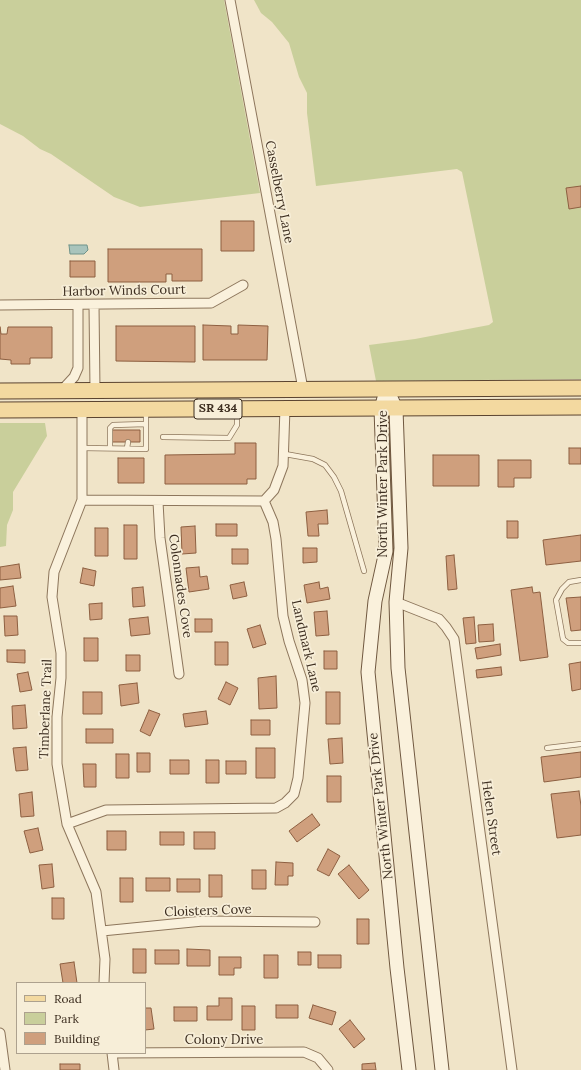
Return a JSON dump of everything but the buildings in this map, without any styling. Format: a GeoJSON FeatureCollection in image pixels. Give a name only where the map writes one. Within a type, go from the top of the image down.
{"type":"FeatureCollection","features":[{"type":"Feature","properties":{"kind":"main road","name":"SR 434"},"geometry":{"type":"LineString","coordinates":[[0,391],[581,388]]}},
{"type":"Feature","properties":{"kind":"main road"},"geometry":{"type":"LineString","coordinates":[[55,409],[76,402],[94,390]]}},
{"type":"Feature","properties":{"kind":"main road"},"geometry":{"type":"LineString","coordinates":[[82,410],[91,400],[121,390]]}},
{"type":"Feature","properties":{"kind":"main road","name":"SR 434"},"geometry":{"type":"LineString","coordinates":[[0,410],[581,407]]}},
{"type":"Feature","properties":{"kind":"street","name":"Casselberry Lane"},"geometry":{"type":"LineString","coordinates":[[230,0],[303,389]]}},
{"type":"Feature","properties":{"kind":"street","name":"Harbor Winds Court"},"geometry":{"type":"LineString","coordinates":[[0,305],[211,303],[243,285]]}},
{"type":"Feature","properties":{"kind":"street"},"geometry":{"type":"LineString","coordinates":[[62,390],[74,377],[78,368],[78,305]]}},
{"type":"Feature","properties":{"kind":"street"},"geometry":{"type":"LineString","coordinates":[[94,305],[94,390]]}},
{"type":"Feature","properties":{"kind":"street"},"geometry":{"type":"LineString","coordinates":[[78,342],[94,342]]}},
{"type":"Feature","properties":{"kind":"street","name":"North Winter Park Drive"},"geometry":{"type":"LineString","coordinates":[[387,389],[401,548],[396,602],[398,668],[442,1070]]}},
{"type":"Feature","properties":{"kind":"street"},"geometry":{"type":"LineString","coordinates":[[82,500],[158,502],[264,501],[274,490],[283,466],[285,454],[285,408]]}},
{"type":"Feature","properties":{"kind":"street","name":"North Winter Park Drive"},"geometry":{"type":"LineString","coordinates":[[388,409],[386,551],[375,601],[368,672],[397,968],[409,1070]]}},
{"type":"Feature","properties":{"kind":"street","name":"Timberlane Trail"},"geometry":{"type":"LineString","coordinates":[[82,410],[82,500],[54,572],[52,598],[61,653],[61,678],[56,716],[57,764],[67,824],[96,892],[105,958],[104,982]]}},
{"type":"Feature","properties":{"kind":"street","name":"Landmark Lane"},"geometry":{"type":"LineString","coordinates":[[67,824],[106,810],[276,808],[285,804],[294,794],[298,778],[305,704],[302,680],[289,641],[283,616],[273,522],[264,501]]}},
{"type":"Feature","properties":{"kind":"street","name":"Colonnades Cove"},"geometry":{"type":"LineString","coordinates":[[158,502],[160,538],[179,674]]}},
{"type":"Feature","properties":{"kind":"street","name":"Helen Street"},"geometry":{"type":"LineString","coordinates":[[396,602],[439,619],[454,639],[512,1070]]}},
{"type":"Feature","properties":{"kind":"street","name":"Cloisters Cove"},"geometry":{"type":"LineString","coordinates":[[102,932],[203,921],[316,922]]}},
{"type":"Feature","properties":{"kind":"street"},"geometry":{"type":"LineString","coordinates":[[0,1033],[5,1070]]}},
{"type":"Feature","properties":{"kind":"street","name":"Colony Drive"},"geometry":{"type":"LineString","coordinates":[[146,1053],[304,1052],[318,1058],[328,1070]]}},
{"type":"Feature","properties":{"kind":"street"},"geometry":{"type":"LineString","coordinates":[[112,1054],[114,1070]]}},
{"type":"Feature","properties":{"kind":"lane"},"geometry":{"type":"LineString","coordinates":[[164,437],[229,438],[236,425],[237,408]]}},
{"type":"Feature","properties":{"kind":"lane"},"geometry":{"type":"LineString","coordinates":[[82,448],[146,449],[146,409]]}},
{"type":"Feature","properties":{"kind":"lane"},"geometry":{"type":"LineString","coordinates":[[110,448],[110,428],[113,425],[128,427],[146,424]]}},
{"type":"Feature","properties":{"kind":"lane"},"geometry":{"type":"LineString","coordinates":[[127,448],[128,442]]}},
{"type":"Feature","properties":{"kind":"lane"},"geometry":{"type":"LineString","coordinates":[[285,454],[312,459],[325,465],[334,477],[341,492],[364,571]]}},
{"type":"Feature","properties":{"kind":"lane"},"geometry":{"type":"LineString","coordinates":[[581,580],[570,582],[562,589],[556,600],[563,639],[568,643],[581,643]]}},
{"type":"Feature","properties":{"kind":"lane"},"geometry":{"type":"LineString","coordinates":[[547,748],[581,744]]}},
{"type":"Feature","properties":{"kind":"green space"},"geometry":{"type":"Polygon","coordinates":[[[0,0],[224,0],[260,193],[140,207],[114,197],[51,154],[40,149],[23,136],[0,124],[0,0]]]}},
{"type":"Feature","properties":{"kind":"green space"},"geometry":{"type":"Polygon","coordinates":[[[254,0],[581,0],[581,379],[376,381],[369,345],[415,339],[489,325],[493,322],[462,172],[457,169],[316,186],[307,113],[307,93],[299,77],[289,43],[272,22],[261,13],[254,0]]]}},
{"type":"Feature","properties":{"kind":"green space"},"geometry":{"type":"Polygon","coordinates":[[[0,423],[45,423],[47,436],[13,492],[13,510],[7,525],[6,546],[0,547],[0,423]]]}},
{"type":"Feature","properties":{"kind":"water"},"geometry":{"type":"Polygon","coordinates":[[[69,245],[87,245],[88,250],[84,254],[70,254],[69,245]]]}}]}
